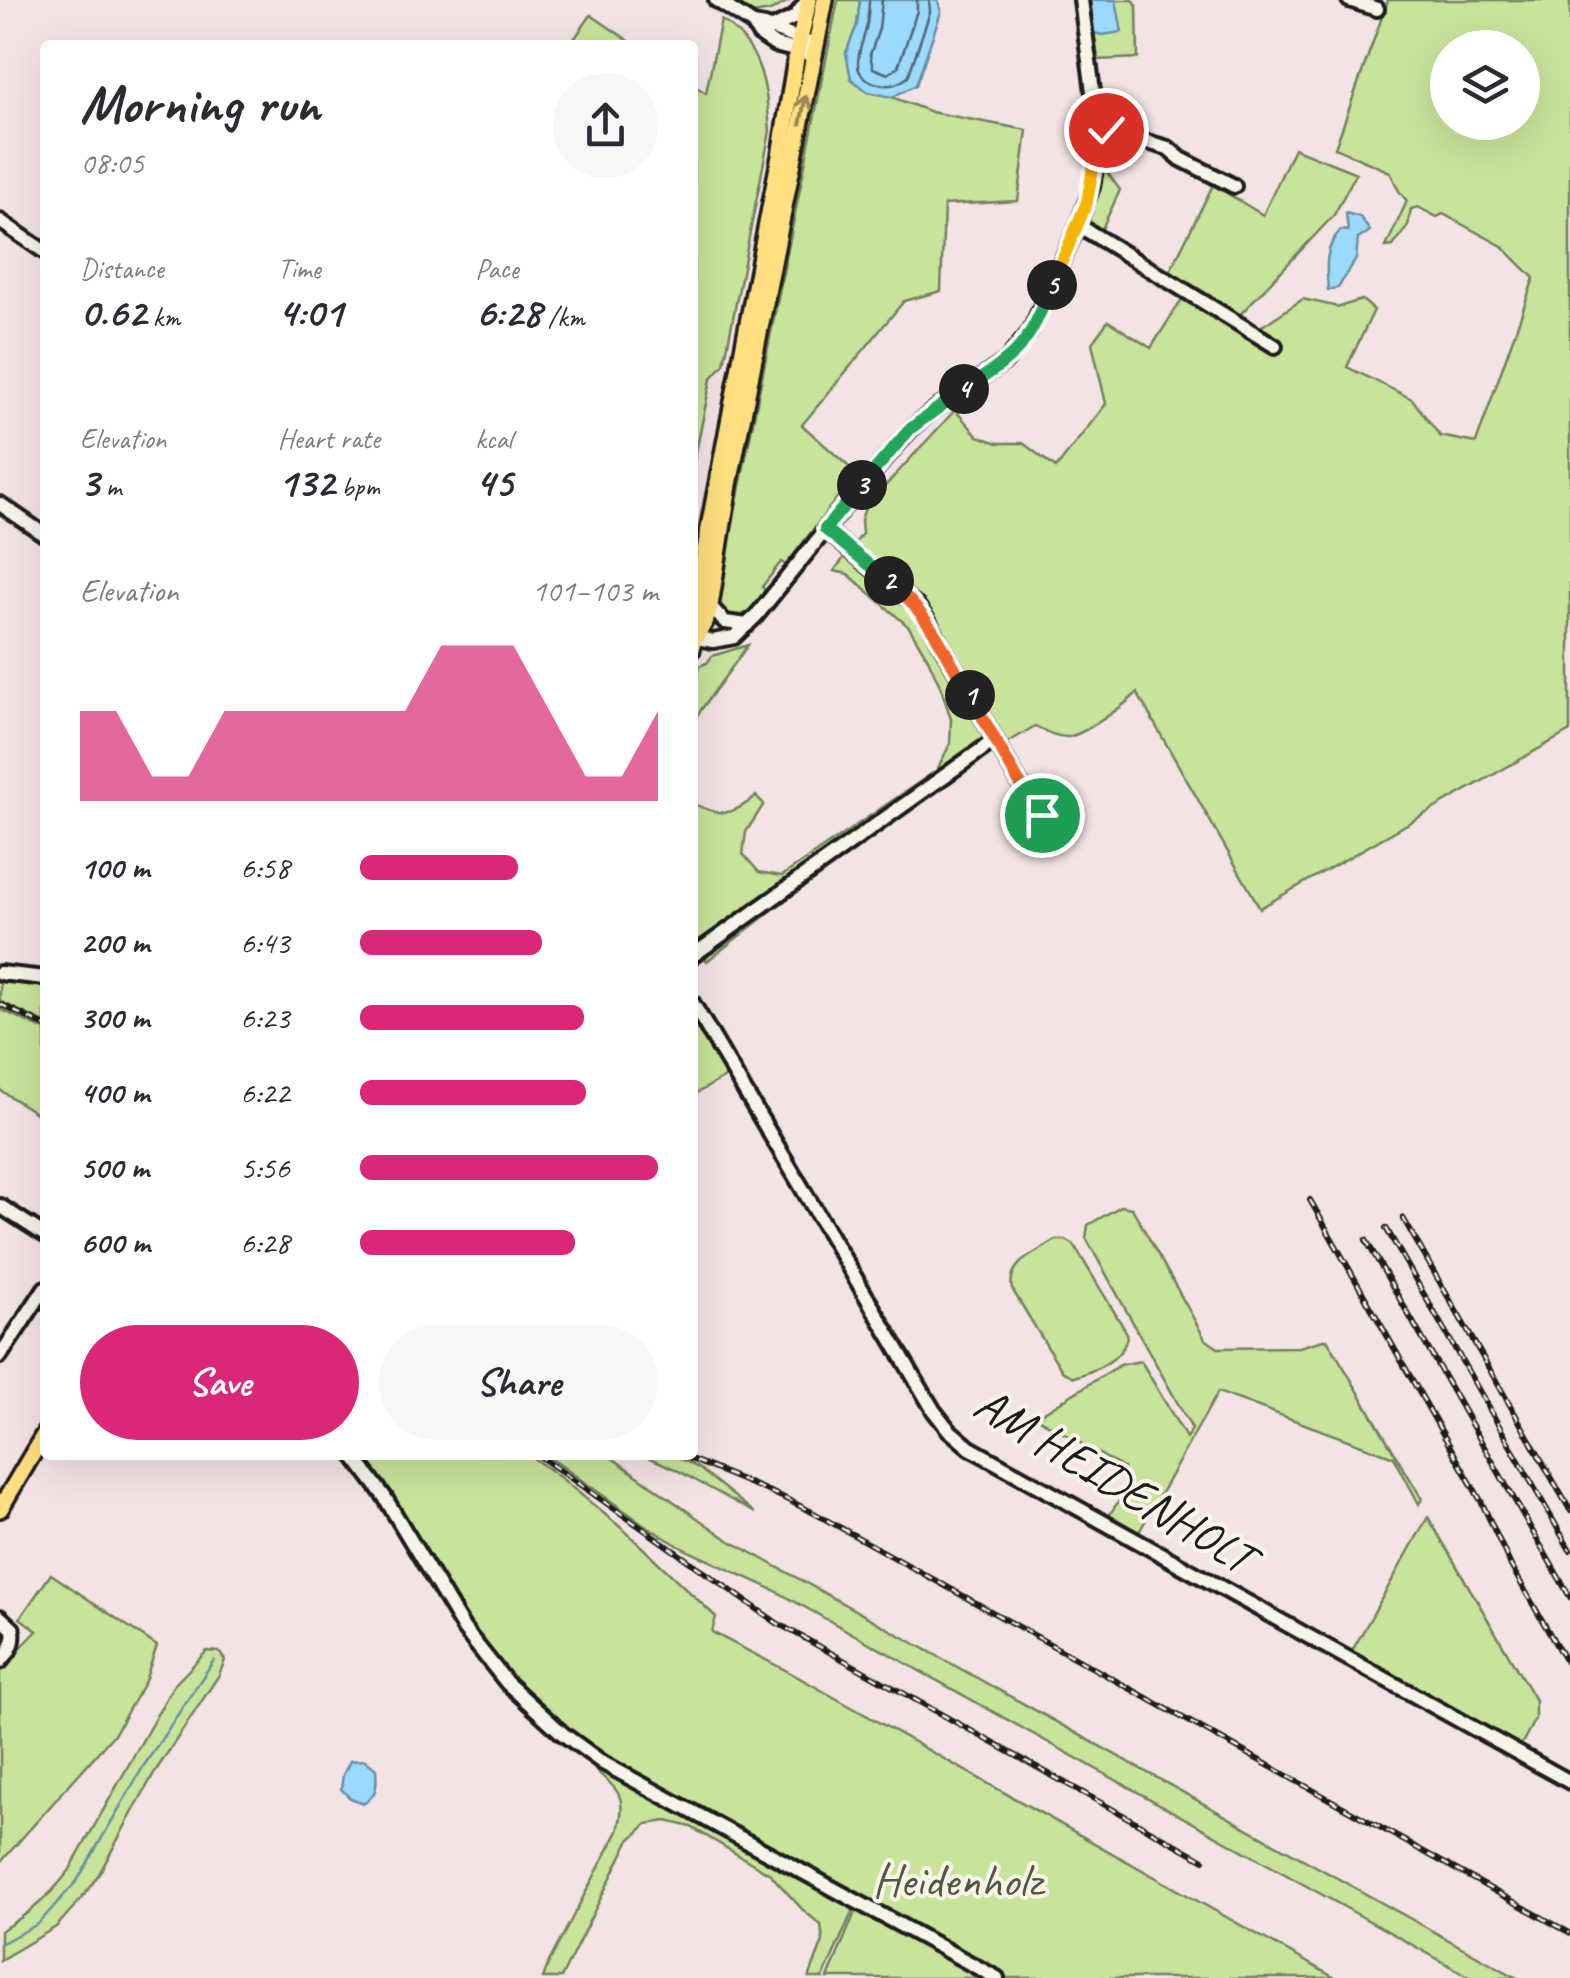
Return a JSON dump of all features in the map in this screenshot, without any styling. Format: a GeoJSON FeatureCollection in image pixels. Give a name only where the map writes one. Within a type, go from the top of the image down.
{"type":"FeatureCollection","features":[{"type":"Feature","properties":{"kind":"main road"},"geometry":{"type":"LineString","coordinates":[[698,633],[706,620],[700,602],[722,542],[806,48],[808,0]]}},
{"type":"Feature","properties":{"kind":"main road"},"geometry":{"type":"LineString","coordinates":[[806,48],[825,0]]}},
{"type":"Feature","properties":{"kind":"main road"},"geometry":{"type":"LineString","coordinates":[[0,1508],[40,1442]]}},
{"type":"Feature","properties":{"kind":"street"},"geometry":{"type":"LineString","coordinates":[[716,0],[752,24],[771,29],[806,48]]}},
{"type":"Feature","properties":{"kind":"street"},"geometry":{"type":"LineString","coordinates":[[771,29],[795,17],[808,0]]}},
{"type":"Feature","properties":{"kind":"street"},"geometry":{"type":"LineString","coordinates":[[698,641],[734,637],[910,429],[1006,361],[1038,319],[1092,187],[1097,130],[1081,0]]}},
{"type":"Feature","properties":{"kind":"street"},"geometry":{"type":"LineString","coordinates":[[1349,0],[1376,10]]}},
{"type":"Feature","properties":{"kind":"street"},"geometry":{"type":"LineString","coordinates":[[752,24],[775,45],[806,48]]}},
{"type":"Feature","properties":{"kind":"street"},"geometry":{"type":"LineString","coordinates":[[1097,130],[1168,148],[1181,160],[1234,186]]}},
{"type":"Feature","properties":{"kind":"street"},"geometry":{"type":"LineString","coordinates":[[0,221],[40,249]]}},
{"type":"Feature","properties":{"kind":"street"},"geometry":{"type":"LineString","coordinates":[[1078,225],[1275,346]]}},
{"type":"Feature","properties":{"kind":"street"},"geometry":{"type":"LineString","coordinates":[[0,504],[40,532]]}},
{"type":"Feature","properties":{"kind":"street"},"geometry":{"type":"LineString","coordinates":[[825,529],[918,607],[1040,816]]}},
{"type":"Feature","properties":{"kind":"street"},"geometry":{"type":"LineString","coordinates":[[700,602],[725,622],[747,624]]}},
{"type":"Feature","properties":{"kind":"street"},"geometry":{"type":"LineString","coordinates":[[698,952],[994,740]]}},
{"type":"Feature","properties":{"kind":"street"},"geometry":{"type":"LineString","coordinates":[[0,973],[40,977]]}},
{"type":"Feature","properties":{"kind":"street","name":"AM HEIDENHOLT"},"geometry":{"type":"LineString","coordinates":[[698,1012],[934,1411],[949,1430],[970,1448],[1570,1782]]}},
{"type":"Feature","properties":{"kind":"street"},"geometry":{"type":"LineString","coordinates":[[0,1206],[40,1232]]}},
{"type":"Feature","properties":{"kind":"street"},"geometry":{"type":"LineString","coordinates":[[0,1356],[40,1296]]}},
{"type":"Feature","properties":{"kind":"street"},"geometry":{"type":"LineString","coordinates":[[358,1460],[384,1496],[464,1629],[507,1682],[563,1734],[603,1764],[996,1978]]}},
{"type":"Feature","properties":{"kind":"street"},"geometry":{"type":"LineString","coordinates":[[0,1618],[13,1629],[14,1638],[11,1650],[0,1662]]}},
{"type":"Feature","properties":{"kind":"green space"},"geometry":{"type":"Polygon","coordinates":[[[733,0],[791,0],[770,11],[753,14],[733,0]]]}},
{"type":"Feature","properties":{"kind":"green space"},"geometry":{"type":"Polygon","coordinates":[[[838,0],[860,0],[857,25],[846,53],[868,92],[931,112],[1027,130],[1018,201],[944,205],[941,291],[904,301],[802,425],[856,473],[786,565],[781,562],[755,604],[733,618],[720,610],[717,601],[838,0]]]}},
{"type":"Feature","properties":{"kind":"green space"},"geometry":{"type":"Polygon","coordinates":[[[1090,0],[1133,0],[1137,5],[1138,58],[1098,60],[1090,0]]]}},
{"type":"Feature","properties":{"kind":"green space"},"geometry":{"type":"Polygon","coordinates":[[[1388,0],[1570,0],[1570,731],[1260,908],[1137,693],[1074,735],[1058,736],[1035,726],[961,771],[856,845],[707,961],[698,950],[698,806],[710,811],[733,811],[756,796],[764,804],[746,832],[743,854],[759,872],[782,876],[937,770],[950,744],[951,719],[941,688],[909,627],[848,574],[834,571],[862,534],[865,508],[955,410],[978,436],[998,443],[1023,443],[1056,468],[1106,404],[1092,343],[1108,321],[1151,348],[1186,293],[1168,275],[1213,185],[1263,215],[1294,148],[1356,173],[1334,215],[1236,319],[1256,330],[1303,299],[1338,307],[1362,300],[1374,310],[1347,367],[1412,399],[1440,436],[1476,443],[1534,278],[1502,246],[1443,214],[1437,217],[1418,207],[1411,209],[1408,226],[1393,246],[1386,247],[1407,201],[1390,172],[1335,148],[1388,0]]]}},
{"type":"Feature","properties":{"kind":"green space"},"geometry":{"type":"Polygon","coordinates":[[[591,15],[628,40],[574,40],[591,15]]]}},
{"type":"Feature","properties":{"kind":"green space"},"geometry":{"type":"Polygon","coordinates":[[[721,20],[735,30],[753,54],[764,83],[770,131],[724,364],[711,379],[698,443],[698,88],[706,93],[721,20]]]}},
{"type":"Feature","properties":{"kind":"green space"},"geometry":{"type":"Polygon","coordinates":[[[1100,170],[1107,172],[1120,190],[1100,233],[1084,222],[1100,170]]]}},
{"type":"Feature","properties":{"kind":"green space"},"geometry":{"type":"Polygon","coordinates":[[[748,645],[698,714],[699,666],[712,656],[748,645]]]}},
{"type":"Feature","properties":{"kind":"green space"},"geometry":{"type":"Polygon","coordinates":[[[0,980],[40,984],[40,1021],[0,1001],[0,980]]]}},
{"type":"Feature","properties":{"kind":"green space"},"geometry":{"type":"Polygon","coordinates":[[[0,1009],[40,1028],[40,1116],[0,1090],[0,1009]]]}},
{"type":"Feature","properties":{"kind":"green space"},"geometry":{"type":"Polygon","coordinates":[[[698,1030],[727,1076],[698,1092],[698,1030]]]}},
{"type":"Feature","properties":{"kind":"green space"},"geometry":{"type":"Polygon","coordinates":[[[1121,1206],[1132,1208],[1205,1339],[1218,1348],[1299,1347],[1327,1339],[1422,1499],[1419,1504],[1394,1457],[1218,1392],[1139,1532],[1109,1515],[1126,1491],[1123,1468],[1036,1417],[1120,1365],[1141,1361],[1186,1438],[1192,1429],[1086,1238],[1088,1225],[1121,1206]]]}},
{"type":"Feature","properties":{"kind":"green space"},"geometry":{"type":"Polygon","coordinates":[[[1056,1240],[1074,1245],[1127,1333],[1116,1356],[1074,1377],[1062,1371],[1012,1289],[1018,1265],[1056,1240]]]}},
{"type":"Feature","properties":{"kind":"green space","name":"Heidenholz"},"geometry":{"type":"Polygon","coordinates":[[[363,1460],[536,1460],[625,1531],[716,1617],[712,1632],[1335,1978],[828,1978],[860,1900],[607,1760],[566,1730],[510,1679],[468,1628],[363,1460]]]}},
{"type":"Feature","properties":{"kind":"green space"},"geometry":{"type":"Polygon","coordinates":[[[553,1460],[615,1460],[727,1539],[1517,1978],[1472,1978],[774,1590],[684,1549],[553,1460]]]}},
{"type":"Feature","properties":{"kind":"green space"},"geometry":{"type":"Polygon","coordinates":[[[655,1460],[683,1460],[755,1513],[655,1460]]]}},
{"type":"Feature","properties":{"kind":"green space"},"geometry":{"type":"Polygon","coordinates":[[[1428,1517],[1535,1700],[1535,1719],[1521,1745],[1352,1651],[1428,1517]]]}},
{"type":"Feature","properties":{"kind":"green space"},"geometry":{"type":"Polygon","coordinates":[[[51,1574],[157,1646],[145,1681],[115,1733],[0,1863],[0,1669],[37,1631],[20,1618],[51,1574]]]}},
{"type":"Feature","properties":{"kind":"green space"},"geometry":{"type":"Polygon","coordinates":[[[207,1651],[219,1652],[225,1660],[219,1675],[153,1775],[99,1874],[56,1927],[0,1960],[0,1931],[38,1905],[69,1871],[173,1686],[207,1651]]]}},
{"type":"Feature","properties":{"kind":"green space"},"geometry":{"type":"Polygon","coordinates":[[[600,1766],[855,1906],[823,1978],[809,1978],[823,1941],[821,1925],[770,1874],[691,1827],[667,1821],[647,1824],[629,1841],[561,1978],[543,1978],[618,1831],[621,1802],[616,1790],[595,1770],[600,1766]]]}},
{"type":"Feature","properties":{"kind":"water"},"geometry":{"type":"Polygon","coordinates":[[[860,0],[938,0],[941,12],[916,85],[892,97],[868,92],[851,79],[846,53],[857,25],[860,0]]]}},
{"type":"Feature","properties":{"kind":"water"},"geometry":{"type":"Polygon","coordinates":[[[1090,0],[1116,0],[1122,32],[1094,33],[1090,0]]]}},
{"type":"Feature","properties":{"kind":"water"},"geometry":{"type":"Polygon","coordinates":[[[1346,213],[1360,217],[1370,231],[1358,239],[1356,259],[1338,288],[1328,290],[1329,250],[1341,230],[1348,231],[1346,213]]]}},
{"type":"Feature","properties":{"kind":"water"},"geometry":{"type":"Polygon","coordinates":[[[365,1760],[376,1769],[377,1780],[374,1793],[364,1803],[350,1798],[341,1789],[350,1761],[365,1760]]]}},
{"type":"Feature","properties":{"kind":"waterway"},"geometry":{"type":"LineString","coordinates":[[0,1944],[38,1924],[77,1881],[143,1767],[214,1660]]}},
{"type":"Feature","properties":{"kind":"railway"},"geometry":{"type":"LineString","coordinates":[[0,1004],[40,1024]]}},
{"type":"Feature","properties":{"kind":"railway"},"geometry":{"type":"LineString","coordinates":[[1310,1200],[1481,1501],[1511,1566],[1570,1669]]}},
{"type":"Feature","properties":{"kind":"railway"},"geometry":{"type":"LineString","coordinates":[[1403,1218],[1570,1510]]}},
{"type":"Feature","properties":{"kind":"railway"},"geometry":{"type":"LineString","coordinates":[[1386,1228],[1570,1550]]}},
{"type":"Feature","properties":{"kind":"railway"},"geometry":{"type":"LineString","coordinates":[[1366,1240],[1570,1597]]}},
{"type":"Feature","properties":{"kind":"railway"},"geometry":{"type":"LineString","coordinates":[[545,1460],[777,1623],[1204,1860]]}},
{"type":"Feature","properties":{"kind":"railway"},"geometry":{"type":"LineString","coordinates":[[693,1460],[814,1513],[1570,1933]]}},
{"type":"Feature","properties":{"kind":"route"},"geometry":{"type":"LineString","coordinates":[[1042,815],[918,607],[825,529],[910,429],[1006,361],[1024,341],[1038,319],[1087,202],[1095,169],[1097,130],[1106,130]]}}]}
